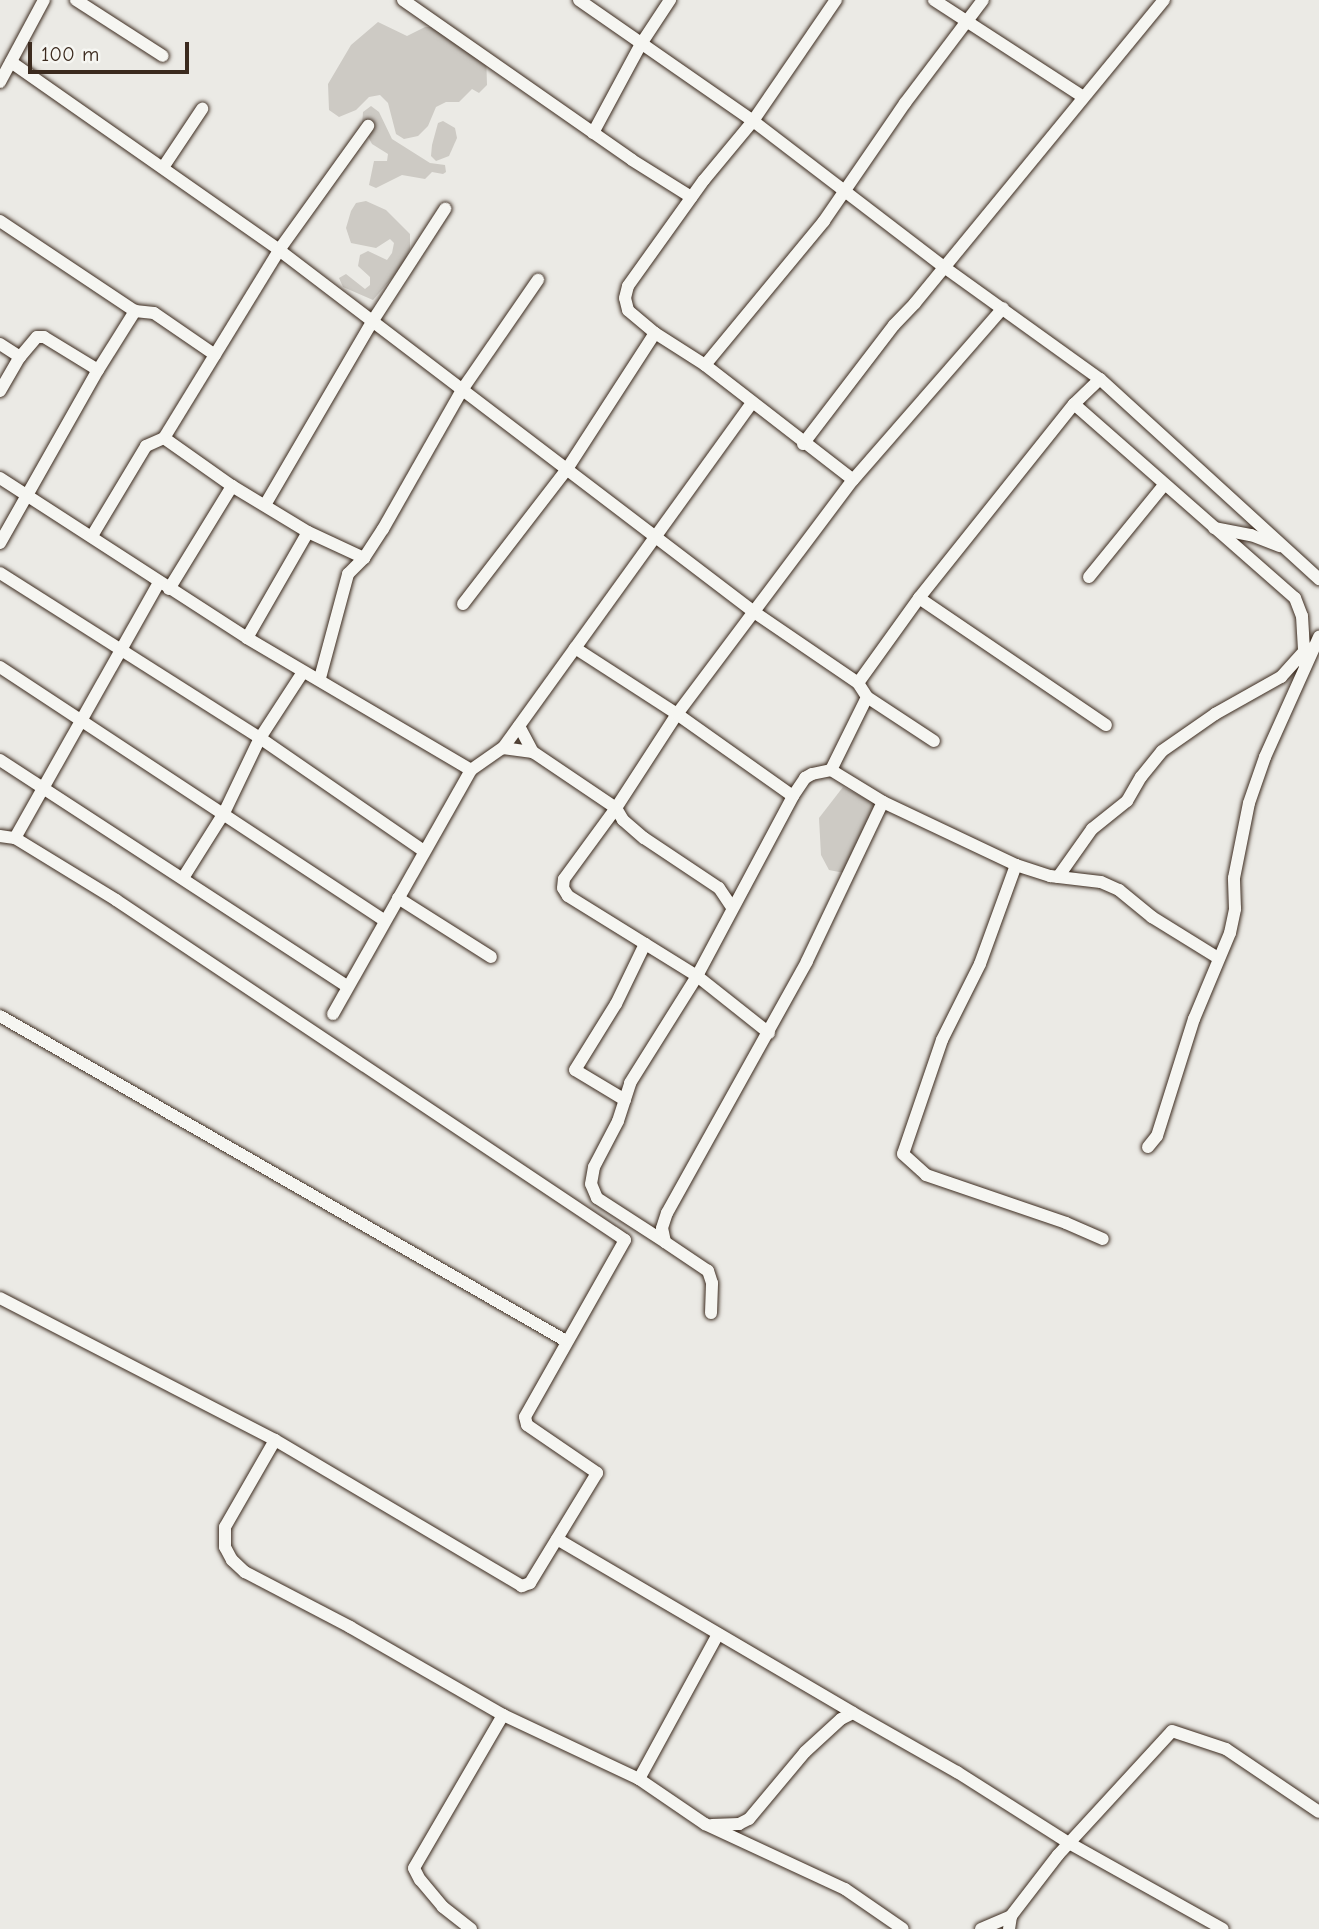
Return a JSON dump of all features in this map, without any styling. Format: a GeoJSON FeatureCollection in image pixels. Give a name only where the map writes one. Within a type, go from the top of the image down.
{"type":"FeatureCollection","features":[{"type":"Feature","properties":{"kind":"street"},"geometry":{"type":"LineString","coordinates":[[0,82],[44,0]]}},
{"type":"Feature","properties":{"kind":"street"},"geometry":{"type":"LineString","coordinates":[[76,0],[163,56]]}},
{"type":"Feature","properties":{"kind":"street"},"geometry":{"type":"LineString","coordinates":[[403,0],[593,133],[691,197]]}},
{"type":"Feature","properties":{"kind":"street"},"geometry":{"type":"LineString","coordinates":[[579,0],[754,121],[845,188],[944,267],[1100,379],[1319,579]]}},
{"type":"Feature","properties":{"kind":"street"},"geometry":{"type":"LineString","coordinates":[[593,133],[641,44],[670,0]]}},
{"type":"Feature","properties":{"kind":"street"},"geometry":{"type":"LineString","coordinates":[[836,0],[754,121],[691,197],[628,286],[625,298],[628,310],[655,333],[705,365],[751,404],[853,481]]}},
{"type":"Feature","properties":{"kind":"street"},"geometry":{"type":"LineString","coordinates":[[934,0],[1082,96]]}},
{"type":"Feature","properties":{"kind":"street"},"geometry":{"type":"LineString","coordinates":[[705,365],[824,221],[965,21],[983,0]]}},
{"type":"Feature","properties":{"kind":"street"},"geometry":{"type":"LineString","coordinates":[[803,444],[875,348],[1160,1]]}},
{"type":"Feature","properties":{"kind":"street"},"geometry":{"type":"LineString","coordinates":[[11,62],[164,166],[279,250],[657,535],[754,612],[858,683],[865,689],[867,696],[934,741]]}},
{"type":"Feature","properties":{"kind":"street"},"geometry":{"type":"LineString","coordinates":[[164,166],[202,109]]}},
{"type":"Feature","properties":{"kind":"street"},"geometry":{"type":"LineString","coordinates":[[92,537],[146,446],[164,438],[279,250],[368,126]]}},
{"type":"Feature","properties":{"kind":"street"},"geometry":{"type":"LineString","coordinates":[[265,505],[372,322],[445,209]]}},
{"type":"Feature","properties":{"kind":"street"},"geometry":{"type":"LineString","coordinates":[[0,220],[135,311],[154,313],[215,355]]}},
{"type":"Feature","properties":{"kind":"street"},"geometry":{"type":"LineString","coordinates":[[320,678],[348,574],[364,558],[462,390],[538,280]]}},
{"type":"Feature","properties":{"kind":"street"},"geometry":{"type":"LineString","coordinates":[[769,1033],[697,976],[568,896],[564,879],[616,808],[677,714],[853,481],[1003,308]]}},
{"type":"Feature","properties":{"kind":"street"},"geometry":{"type":"LineString","coordinates":[[0,543],[98,370],[135,311]]}},
{"type":"Feature","properties":{"kind":"street"},"geometry":{"type":"LineString","coordinates":[[463,604],[567,469],[655,333]]}},
{"type":"Feature","properties":{"kind":"street"},"geometry":{"type":"LineString","coordinates":[[0,391],[33,339],[44,337],[98,370]]}},
{"type":"Feature","properties":{"kind":"street"},"geometry":{"type":"LineString","coordinates":[[0,344],[20,357]]}},
{"type":"Feature","properties":{"kind":"street"},"geometry":{"type":"LineString","coordinates":[[858,683],[919,598],[1074,404],[1100,379]]}},
{"type":"Feature","properties":{"kind":"street"},"geometry":{"type":"LineString","coordinates":[[333,1014],[471,770],[503,748],[751,404]]}},
{"type":"Feature","properties":{"kind":"street"},"geometry":{"type":"LineString","coordinates":[[1074,404],[1295,598],[1302,616],[1305,672]]}},
{"type":"Feature","properties":{"kind":"street"},"geometry":{"type":"LineString","coordinates":[[164,438],[232,486],[308,532],[364,558]]}},
{"type":"Feature","properties":{"kind":"street"},"geometry":{"type":"LineString","coordinates":[[0,478],[247,638],[320,678],[471,770]]}},
{"type":"Feature","properties":{"kind":"street"},"geometry":{"type":"LineString","coordinates":[[1089,577],[1164,485]]}},
{"type":"Feature","properties":{"kind":"street"},"geometry":{"type":"LineString","coordinates":[[15,838],[121,650],[232,486]]}},
{"type":"Feature","properties":{"kind":"street"},"geometry":{"type":"LineString","coordinates":[[1213,528],[1251,535],[1290,550]]}},
{"type":"Feature","properties":{"kind":"street"},"geometry":{"type":"LineString","coordinates":[[247,638],[308,532]]}},
{"type":"Feature","properties":{"kind":"street"},"geometry":{"type":"LineString","coordinates":[[0,573],[260,738],[424,851]]}},
{"type":"Feature","properties":{"kind":"street"},"geometry":{"type":"LineString","coordinates":[[919,598],[1106,725]]}},
{"type":"Feature","properties":{"kind":"street"},"geometry":{"type":"LineString","coordinates":[[1058,877],[1092,829],[1128,800],[1141,776],[1162,751],[1215,714],[1281,677],[1319,636]]}},
{"type":"Feature","properties":{"kind":"street"},"geometry":{"type":"LineString","coordinates":[[1148,1146],[1157,1136],[1194,1019],[1230,933],[1238,851],[1249,803],[1265,757],[1319,636]]}},
{"type":"Feature","properties":{"kind":"street"},"geometry":{"type":"LineString","coordinates":[[575,648],[677,714],[793,796]]}},
{"type":"Feature","properties":{"kind":"street"},"geometry":{"type":"LineString","coordinates":[[0,667],[385,921]]}},
{"type":"Feature","properties":{"kind":"street"},"geometry":{"type":"LineString","coordinates":[[183,878],[224,813],[260,738],[303,671]]}},
{"type":"Feature","properties":{"kind":"street"},"geometry":{"type":"LineString","coordinates":[[711,1313],[712,1283],[708,1271],[597,1198],[591,1184],[594,1167],[618,1121],[630,1083],[697,976],[793,796],[805,778],[831,770],[867,696]]}},
{"type":"Feature","properties":{"kind":"street"},"geometry":{"type":"LineString","coordinates":[[519,726],[533,752]]}},
{"type":"Feature","properties":{"kind":"street"},"geometry":{"type":"LineString","coordinates":[[503,748],[533,752],[616,808],[623,820],[645,838],[719,888],[732,907]]}},
{"type":"Feature","properties":{"kind":"street"},"geometry":{"type":"LineString","coordinates":[[0,760],[348,987]]}},
{"type":"Feature","properties":{"kind":"street"},"geometry":{"type":"LineString","coordinates":[[831,770],[883,802],[1016,865],[1058,877],[1101,881],[1119,890],[1152,917],[1218,958]]}},
{"type":"Feature","properties":{"kind":"street"},"geometry":{"type":"LineString","coordinates":[[664,1242],[662,1228],[667,1213],[769,1033],[883,802]]}},
{"type":"Feature","properties":{"kind":"street"},"geometry":{"type":"LineString","coordinates":[[0,836],[15,838],[128,908],[625,1240]]}},
{"type":"Feature","properties":{"kind":"street"},"geometry":{"type":"LineString","coordinates":[[1016,865],[980,964],[942,1040],[903,1154],[926,1174],[1066,1223],[1103,1239]]}},
{"type":"Feature","properties":{"kind":"street"},"geometry":{"type":"LineString","coordinates":[[398,898],[491,957]]}},
{"type":"Feature","properties":{"kind":"street"},"geometry":{"type":"LineString","coordinates":[[625,1100],[575,1070],[616,1004],[645,944]]}},
{"type":"Feature","properties":{"kind":"street"},"geometry":{"type":"LineString","coordinates":[[0,1016],[566,1342]]}},
{"type":"Feature","properties":{"kind":"street"},"geometry":{"type":"LineString","coordinates":[[0,1298],[275,1440],[522,1586],[536,1578],[597,1473],[525,1422],[566,1342],[637,1224]]}},
{"type":"Feature","properties":{"kind":"street"},"geometry":{"type":"LineString","coordinates":[[275,1440],[225,1527],[225,1547],[232,1560],[245,1572],[350,1627],[503,1715],[639,1779],[705,1824],[845,1889],[903,1929]]}},
{"type":"Feature","properties":{"kind":"street"},"geometry":{"type":"LineString","coordinates":[[557,1539],[947,1767],[1069,1843],[1223,1929]]}},
{"type":"Feature","properties":{"kind":"street"},"geometry":{"type":"LineString","coordinates":[[639,1779],[718,1634]]}},
{"type":"Feature","properties":{"kind":"street"},"geometry":{"type":"LineString","coordinates":[[705,1824],[739,1824],[749,1819],[805,1752],[841,1719],[853,1713]]}},
{"type":"Feature","properties":{"kind":"street"},"geometry":{"type":"LineString","coordinates":[[471,1929],[443,1907],[419,1880],[414,1868],[503,1715]]}},
{"type":"Feature","properties":{"kind":"street"},"geometry":{"type":"LineString","coordinates":[[981,1929],[1010,1923],[1069,1843],[1172,1731],[1226,1749],[1319,1812]]}},
{"type":"Feature","properties":{"kind":"shaded area"},"geometry":{"type":"Polygon","coordinates":[[[378,22],[407,36],[425,27],[446,27],[486,53],[487,85],[479,93],[472,89],[459,102],[446,102],[436,107],[428,126],[418,136],[404,139],[396,134],[388,103],[380,95],[369,97],[356,110],[339,117],[329,110],[328,84],[351,45],[378,22]]]}},
{"type":"Feature","properties":{"kind":"shaded area"},"geometry":{"type":"Polygon","coordinates":[[[371,106],[379,112],[392,139],[430,163],[445,165],[446,172],[432,172],[425,179],[402,175],[376,188],[369,185],[374,161],[387,161],[388,154],[372,144],[362,125],[363,112],[371,106]]]}},
{"type":"Feature","properties":{"kind":"shaded area"},"geometry":{"type":"Polygon","coordinates":[[[443,121],[455,128],[457,138],[449,156],[436,161],[431,156],[432,145],[438,123],[443,121]]]}},
{"type":"Feature","properties":{"kind":"shaded area"},"geometry":{"type":"Polygon","coordinates":[[[366,201],[386,210],[410,234],[410,249],[404,264],[373,300],[343,287],[339,278],[346,274],[365,289],[370,285],[370,277],[358,266],[360,255],[368,251],[387,260],[392,253],[394,243],[390,239],[376,248],[351,243],[346,228],[351,211],[356,203],[366,201]]]}},
{"type":"Feature","properties":{"kind":"shaded area"},"geometry":{"type":"Polygon","coordinates":[[[843,787],[882,807],[849,874],[829,870],[821,855],[819,818],[843,787]]]}}]}
